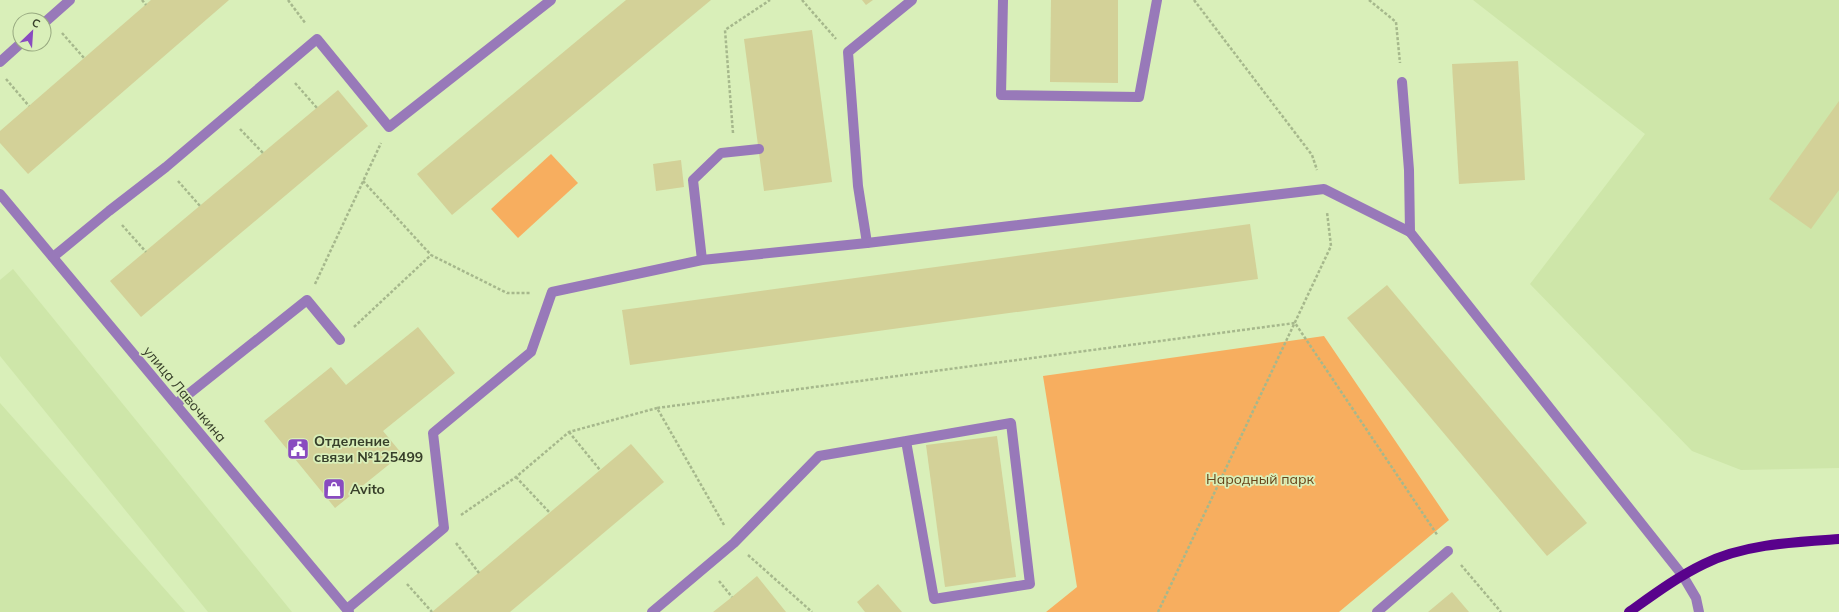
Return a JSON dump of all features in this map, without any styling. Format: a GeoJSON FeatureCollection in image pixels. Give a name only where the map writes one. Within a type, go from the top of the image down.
{"type":"FeatureCollection","features":[{"type":"Feature","properties":{"kind":"main road"},"geometry":{"type":"LineString","coordinates":[[1629,612],[1663,587],[1704,563],[1738,552],[1777,544],[1839,539]]}},
{"type":"Feature","properties":{"kind":"street"},"geometry":{"type":"LineString","coordinates":[[52,16],[70,0]]}},
{"type":"Feature","properties":{"kind":"street"},"geometry":{"type":"LineString","coordinates":[[53,257],[166,167],[317,39],[389,127],[551,0]]}},
{"type":"Feature","properties":{"kind":"street"},"geometry":{"type":"LineString","coordinates":[[867,243],[858,186],[848,52],[912,0]]}},
{"type":"Feature","properties":{"kind":"street"},"geometry":{"type":"LineString","coordinates":[[1003,0],[1001,95],[1138,97],[1157,0]]}},
{"type":"Feature","properties":{"kind":"street"},"geometry":{"type":"LineString","coordinates":[[0,62],[12,51]]}},
{"type":"Feature","properties":{"kind":"street"},"geometry":{"type":"LineString","coordinates":[[1402,82],[1409,170],[1410,232]]}},
{"type":"Feature","properties":{"kind":"street"},"geometry":{"type":"LineString","coordinates":[[702,260],[693,180],[721,153],[759,149]]}},
{"type":"Feature","properties":{"kind":"street"},"geometry":{"type":"LineString","coordinates":[[348,611],[394,568],[444,528],[433,433],[531,352],[552,292],[702,260],[867,243],[1324,189],[1410,232],[1683,576],[1696,598],[1699,612]]}},
{"type":"Feature","properties":{"kind":"street","name":"улица Лавочкина"},"geometry":{"type":"LineString","coordinates":[[0,194],[348,611]]}},
{"type":"Feature","properties":{"kind":"street"},"geometry":{"type":"LineString","coordinates":[[176,404],[307,300],[340,340]]}},
{"type":"Feature","properties":{"kind":"street"},"geometry":{"type":"LineString","coordinates":[[652,612],[734,543],[819,456],[906,441],[1011,423],[1030,584],[934,599],[906,441]]}},
{"type":"Feature","properties":{"kind":"street"},"geometry":{"type":"LineString","coordinates":[[1377,612],[1448,551]]}},
{"type":"Feature","properties":{"kind":"path"},"geometry":{"type":"LineString","coordinates":[[142,0],[146,5]]}},
{"type":"Feature","properties":{"kind":"path"},"geometry":{"type":"LineString","coordinates":[[288,0],[317,39]]}},
{"type":"Feature","properties":{"kind":"path"},"geometry":{"type":"LineString","coordinates":[[734,151],[725,30],[770,0]]}},
{"type":"Feature","properties":{"kind":"path"},"geometry":{"type":"LineString","coordinates":[[802,0],[848,52]]}},
{"type":"Feature","properties":{"kind":"path"},"geometry":{"type":"LineString","coordinates":[[1158,612],[1331,246],[1324,189],[1312,155],[1194,0]]}},
{"type":"Feature","properties":{"kind":"path"},"geometry":{"type":"LineString","coordinates":[[1369,0],[1396,22],[1402,82]]}},
{"type":"Feature","properties":{"kind":"path"},"geometry":{"type":"LineString","coordinates":[[52,25],[84,58]]}},
{"type":"Feature","properties":{"kind":"path"},"geometry":{"type":"LineString","coordinates":[[282,68],[317,108]]}},
{"type":"Feature","properties":{"kind":"path"},"geometry":{"type":"LineString","coordinates":[[5,78],[29,106]]}},
{"type":"Feature","properties":{"kind":"path"},"geometry":{"type":"LineString","coordinates":[[228,115],[263,153]]}},
{"type":"Feature","properties":{"kind":"path"},"geometry":{"type":"LineString","coordinates":[[307,300],[389,127]]}},
{"type":"Feature","properties":{"kind":"path"},"geometry":{"type":"LineString","coordinates":[[166,167],[200,206]]}},
{"type":"Feature","properties":{"kind":"path"},"geometry":{"type":"LineString","coordinates":[[363,181],[431,255],[507,293],[552,292]]}},
{"type":"Feature","properties":{"kind":"path"},"geometry":{"type":"LineString","coordinates":[[109,211],[146,252]]}},
{"type":"Feature","properties":{"kind":"path"},"geometry":{"type":"LineString","coordinates":[[340,340],[431,255]]}},
{"type":"Feature","properties":{"kind":"path"},"geometry":{"type":"LineString","coordinates":[[479,573],[444,528],[516,477],[569,432],[657,408]]}},
{"type":"Feature","properties":{"kind":"path"},"geometry":{"type":"LineString","coordinates":[[569,432],[600,470]]}},
{"type":"Feature","properties":{"kind":"path"},"geometry":{"type":"LineString","coordinates":[[516,477],[550,513]]}},
{"type":"Feature","properties":{"kind":"path"},"geometry":{"type":"LineString","coordinates":[[1448,551],[1501,612]]}},
{"type":"Feature","properties":{"kind":"path"},"geometry":{"type":"LineString","coordinates":[[394,568],[432,612]]}},
{"type":"Feature","properties":{"kind":"shaded area"},"geometry":{"type":"Polygon","coordinates":[[[1473,0],[1839,0],[1839,468],[1741,470],[1692,451],[1530,284],[1645,134],[1473,0]]]}},
{"type":"Feature","properties":{"kind":"shaded area"},"geometry":{"type":"Polygon","coordinates":[[[13,269],[292,612],[208,612],[0,356],[0,280],[13,269]]]}},
{"type":"Feature","properties":{"kind":"shaded area"},"geometry":{"type":"Polygon","coordinates":[[[0,403],[185,612],[0,612],[0,403]]]}},
{"type":"Feature","properties":{"kind":"green space"},"geometry":{"type":"Polygon","coordinates":[[[551,154],[578,183],[518,238],[491,209],[551,154]]]}},
{"type":"Feature","properties":{"kind":"green space","name":"Народный парк"},"geometry":{"type":"Polygon","coordinates":[[[1324,336],[1449,520],[1339,612],[1046,612],[1077,587],[1043,376],[1324,336]]]}},
{"type":"Feature","properties":{"kind":"building"},"geometry":{"type":"Polygon","coordinates":[[[151,0],[229,0],[28,174],[0,143],[0,131],[151,0]]]}},
{"type":"Feature","properties":{"kind":"building"},"geometry":{"type":"Polygon","coordinates":[[[626,0],[711,0],[452,215],[417,174],[626,0]]]}},
{"type":"Feature","properties":{"kind":"building"},"geometry":{"type":"Polygon","coordinates":[[[862,0],[873,0],[866,5],[862,0]]]}},
{"type":"Feature","properties":{"kind":"building"},"geometry":{"type":"Polygon","coordinates":[[[1051,0],[1118,0],[1118,83],[1050,82],[1051,0]]]}},
{"type":"Feature","properties":{"kind":"building"},"geometry":{"type":"Polygon","coordinates":[[[812,30],[832,182],[764,191],[744,39],[812,30]]]}},
{"type":"Feature","properties":{"kind":"building"},"geometry":{"type":"Polygon","coordinates":[[[1518,61],[1525,180],[1459,184],[1452,64],[1518,61]]]}},
{"type":"Feature","properties":{"kind":"building"},"geometry":{"type":"Polygon","coordinates":[[[338,90],[368,126],[141,317],[110,281],[338,90]]]}},
{"type":"Feature","properties":{"kind":"building"},"geometry":{"type":"Polygon","coordinates":[[[1839,101],[1839,190],[1811,229],[1769,199],[1839,101]]]}},
{"type":"Feature","properties":{"kind":"building"},"geometry":{"type":"Polygon","coordinates":[[[681,160],[684,187],[656,191],[653,164],[681,160]]]}},
{"type":"Feature","properties":{"kind":"building"},"geometry":{"type":"Polygon","coordinates":[[[1250,224],[1258,279],[630,365],[622,310],[1250,224]]]}},
{"type":"Feature","properties":{"kind":"building"},"geometry":{"type":"Polygon","coordinates":[[[1387,285],[1587,523],[1547,556],[1347,318],[1387,285]]]}},
{"type":"Feature","properties":{"kind":"building"},"geometry":{"type":"Polygon","coordinates":[[[418,327],[455,373],[383,431],[402,454],[335,508],[264,421],[331,367],[346,385],[418,327]]]}},
{"type":"Feature","properties":{"kind":"building"},"geometry":{"type":"Polygon","coordinates":[[[997,436],[1016,577],[945,587],[926,445],[997,436]]]}},
{"type":"Feature","properties":{"kind":"building"},"geometry":{"type":"Polygon","coordinates":[[[631,444],[664,482],[510,612],[432,612],[631,444]]]}},
{"type":"Feature","properties":{"kind":"building"},"geometry":{"type":"Polygon","coordinates":[[[757,576],[786,612],[713,612],[732,597],[757,576]]]}},
{"type":"Feature","properties":{"kind":"building"},"geometry":{"type":"Polygon","coordinates":[[[878,584],[902,612],[865,612],[857,602],[878,584]]]}},
{"type":"Feature","properties":{"kind":"building"},"geometry":{"type":"Polygon","coordinates":[[[1452,592],[1469,612],[1428,612],[1452,592]]]}},
{"type":"Feature","properties":{"kind":"place","name":"Отделение связи №125499"},"geometry":{"type":"Point","coordinates":[298,449]}},
{"type":"Feature","properties":{"kind":"place","name":"Avito"},"geometry":{"type":"Point","coordinates":[334,489]}}]}
